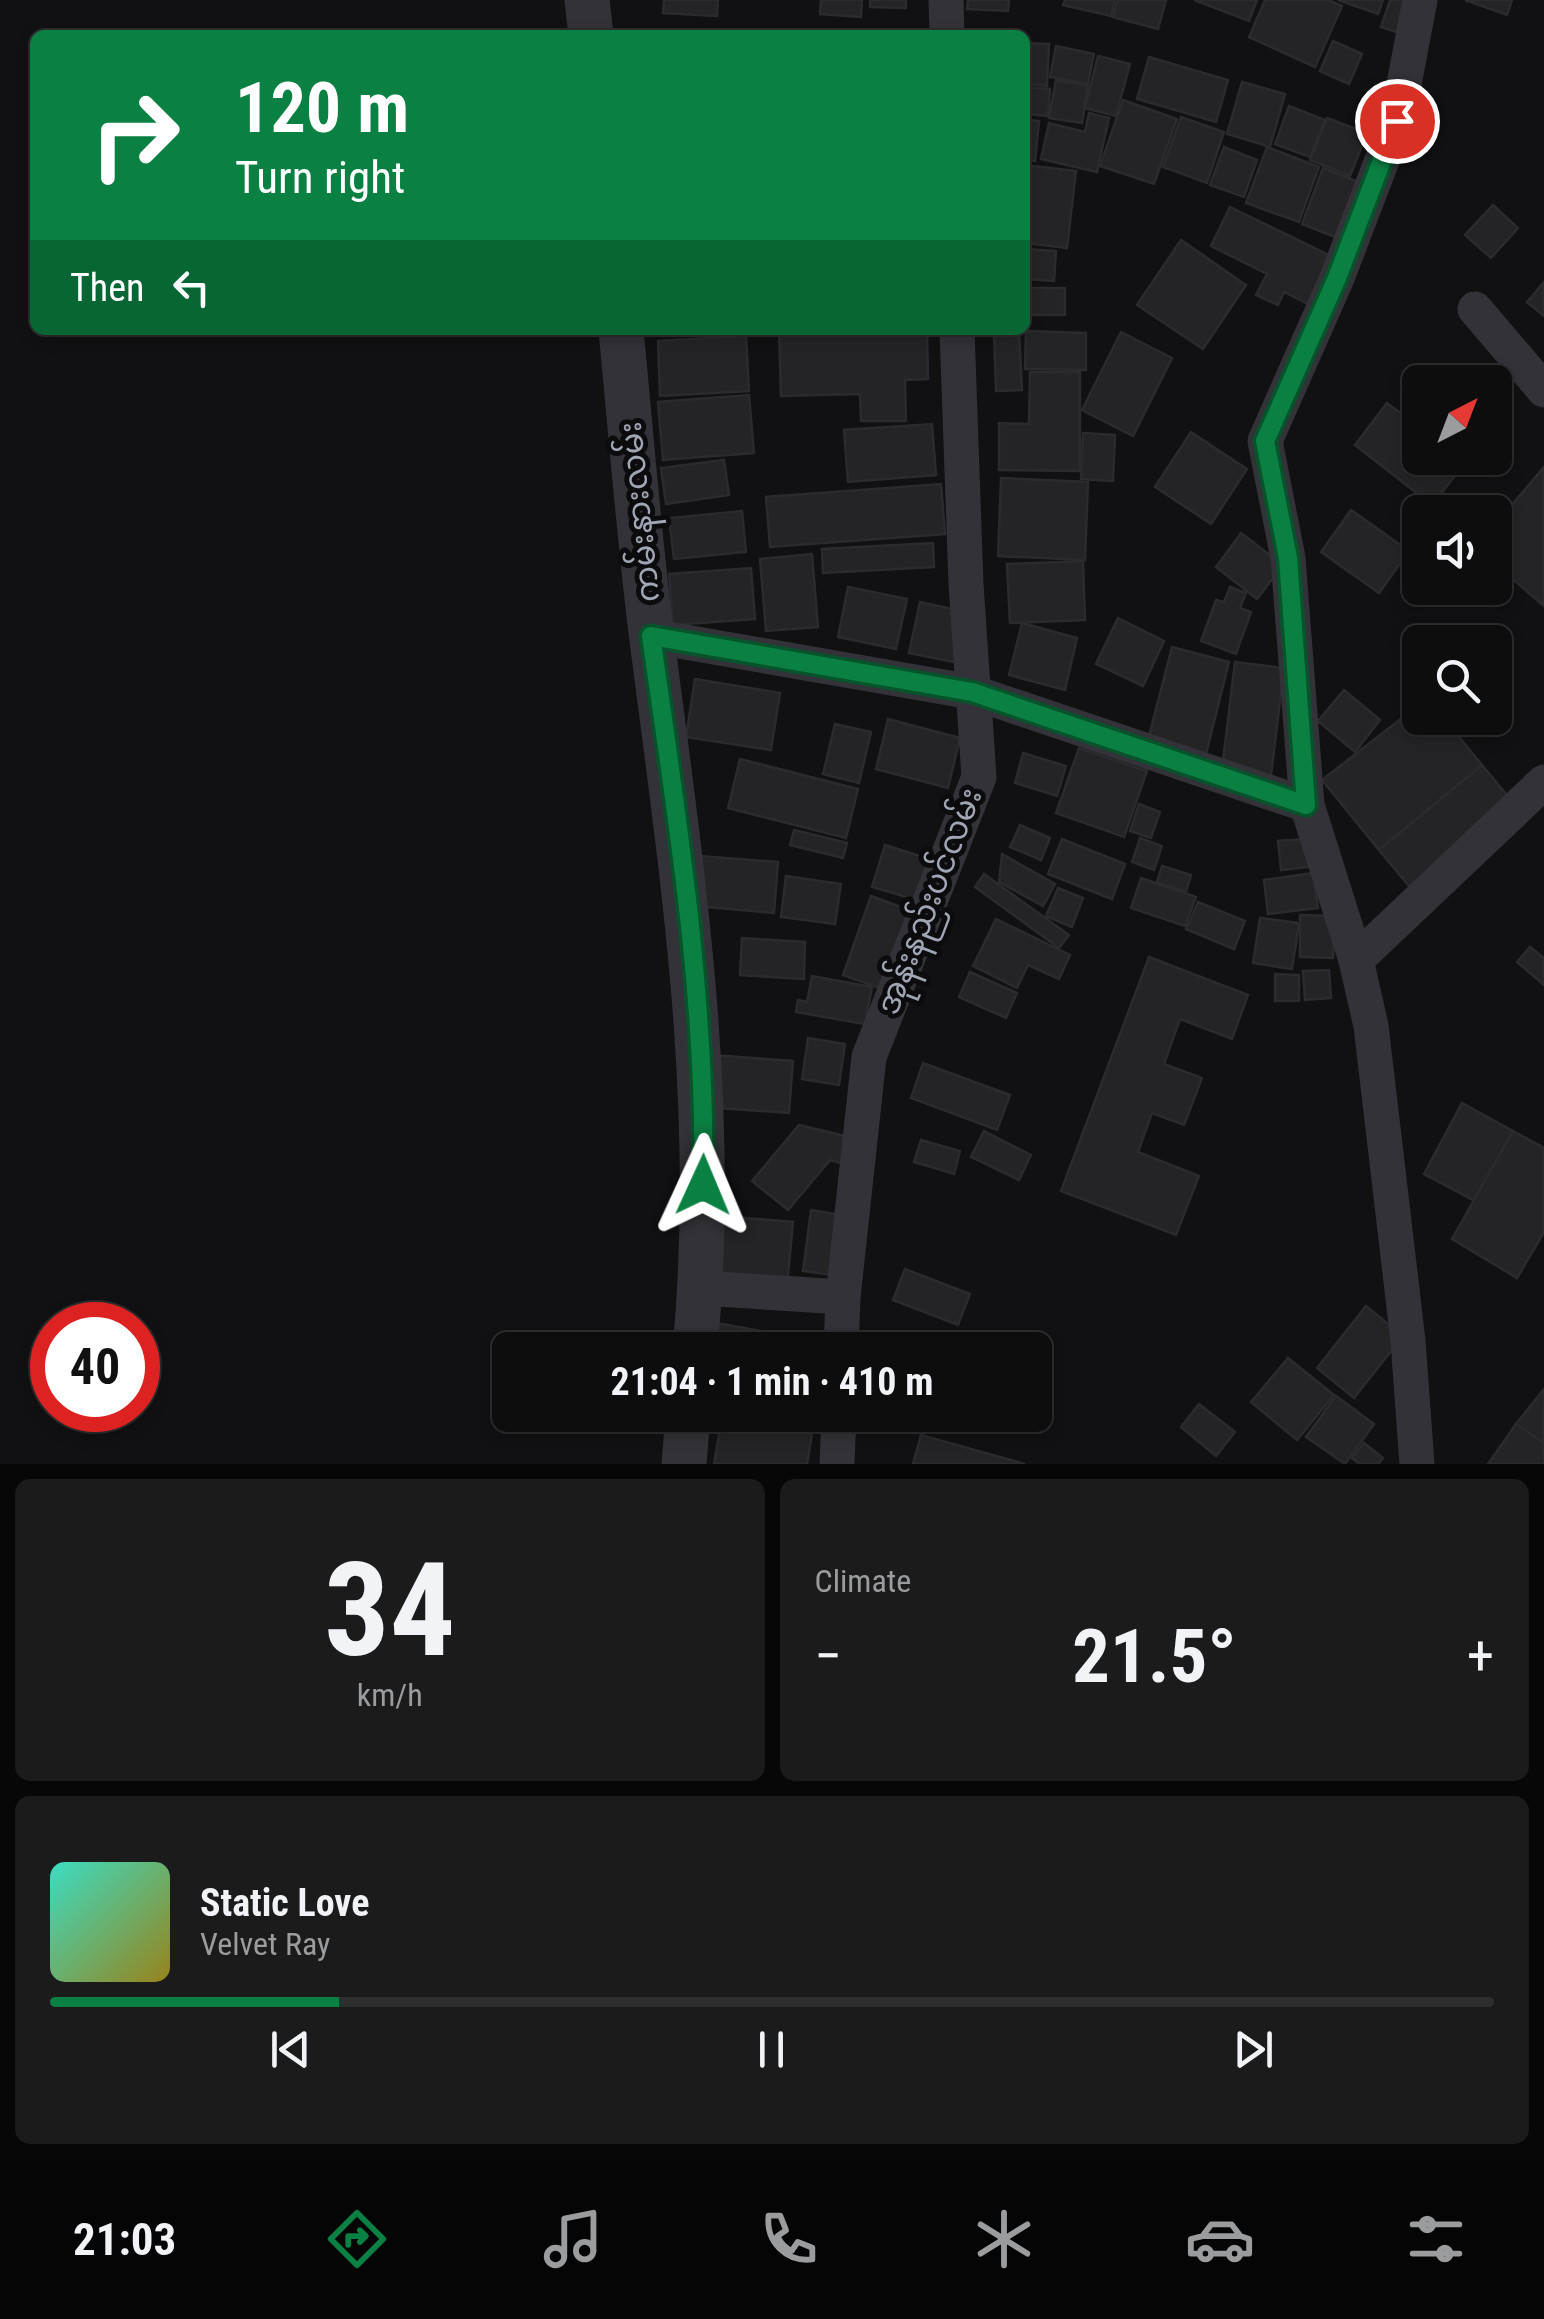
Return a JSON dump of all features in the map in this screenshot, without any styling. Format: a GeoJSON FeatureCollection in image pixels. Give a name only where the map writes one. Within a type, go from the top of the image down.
{"type":"FeatureCollection","features":[{"type":"Feature","properties":{"kind":"street"},"geometry":{"type":"LineString","coordinates":[[588,0],[591,30]]}},
{"type":"Feature","properties":{"kind":"street"},"geometry":{"type":"LineString","coordinates":[[946,0],[947,30]]}},
{"type":"Feature","properties":{"kind":"street"},"geometry":{"type":"LineString","coordinates":[[1416,1464],[1408,1341],[1373,1045],[1356,960],[1306,805],[1288,558],[1265,441],[1337,278],[1397,121],[1420,0]]}},
{"type":"Feature","properties":{"kind":"street"},"geometry":{"type":"LineString","coordinates":[[1475,309],[1544,390]]}},
{"type":"Feature","properties":{"kind":"street","name":"ကမ်းနားလမ်း"},"geometry":{"type":"LineString","coordinates":[[621,335],[651,636],[673,788],[700,1045],[704,1117],[701,1288],[696,1332]]}},
{"type":"Feature","properties":{"kind":"street","name":"အုန်းနည်းပင်လမ်း"},"geometry":{"type":"LineString","coordinates":[[842,1332],[869,1057],[979,776],[972,692],[958,335]]}},
{"type":"Feature","properties":{"kind":"street"},"geometry":{"type":"LineString","coordinates":[[651,636],[972,692],[1306,805]]}},
{"type":"Feature","properties":{"kind":"street"},"geometry":{"type":"LineString","coordinates":[[1356,960],[1544,782]]}},
{"type":"Feature","properties":{"kind":"street"},"geometry":{"type":"LineString","coordinates":[[701,1288],[843,1297]]}},
{"type":"Feature","properties":{"kind":"street"},"geometry":{"type":"LineString","coordinates":[[684,1464],[687,1432]]}},
{"type":"Feature","properties":{"kind":"street"},"geometry":{"type":"LineString","coordinates":[[837,1464],[838,1432]]}},
{"type":"Feature","properties":{"kind":"building"},"geometry":{"type":"Polygon","coordinates":[[[664,0],[718,0],[717,16],[663,13],[664,0]]]}},
{"type":"Feature","properties":{"kind":"building"},"geometry":{"type":"Polygon","coordinates":[[[821,0],[862,0],[861,17],[820,14],[821,0]]]}},
{"type":"Feature","properties":{"kind":"building"},"geometry":{"type":"Polygon","coordinates":[[[870,0],[906,0],[906,8],[870,7],[870,0]]]}},
{"type":"Feature","properties":{"kind":"building"},"geometry":{"type":"Polygon","coordinates":[[[968,0],[1009,0],[1008,11],[967,9],[968,0]]]}},
{"type":"Feature","properties":{"kind":"building"},"geometry":{"type":"Polygon","coordinates":[[[1065,0],[1115,0],[1111,16],[1063,5],[1065,0]]]}},
{"type":"Feature","properties":{"kind":"building"},"geometry":{"type":"Polygon","coordinates":[[[1118,0],[1166,0],[1158,29],[1113,17],[1118,0]]]}},
{"type":"Feature","properties":{"kind":"building"},"geometry":{"type":"Polygon","coordinates":[[[1194,0],[1257,0],[1249,21],[1194,0]]]}},
{"type":"Feature","properties":{"kind":"building"},"geometry":{"type":"Polygon","coordinates":[[[1265,0],[1328,0],[1342,6],[1315,67],[1249,37],[1265,0]]]}},
{"type":"Feature","properties":{"kind":"building"},"geometry":{"type":"Polygon","coordinates":[[[1338,0],[1383,0],[1378,14],[1338,0]]]}},
{"type":"Feature","properties":{"kind":"building"},"geometry":{"type":"Polygon","coordinates":[[[1390,0],[1416,0],[1405,35],[1381,27],[1390,0]]]}},
{"type":"Feature","properties":{"kind":"building"},"geometry":{"type":"Polygon","coordinates":[[[1465,0],[1512,0],[1507,15],[1465,0]]]}},
{"type":"Feature","properties":{"kind":"building"},"geometry":{"type":"Polygon","coordinates":[[[1333,41],[1362,54],[1349,84],[1320,71],[1333,41]]]}},
{"type":"Feature","properties":{"kind":"building"},"geometry":{"type":"Polygon","coordinates":[[[1030,43],[1049,44],[1047,86],[1030,84],[1030,43]]]}},
{"type":"Feature","properties":{"kind":"building"},"geometry":{"type":"Polygon","coordinates":[[[1056,46],[1094,54],[1088,84],[1050,77],[1056,46]]]}},
{"type":"Feature","properties":{"kind":"building"},"geometry":{"type":"Polygon","coordinates":[[[1098,56],[1130,64],[1116,116],[1085,108],[1098,56]]]}},
{"type":"Feature","properties":{"kind":"building"},"geometry":{"type":"Polygon","coordinates":[[[1149,57],[1228,80],[1216,122],[1137,99],[1149,57]]]}},
{"type":"Feature","properties":{"kind":"building"},"geometry":{"type":"Polygon","coordinates":[[[1056,80],[1088,86],[1082,123],[1049,118],[1056,80]]]}},
{"type":"Feature","properties":{"kind":"building"},"geometry":{"type":"Polygon","coordinates":[[[1242,82],[1285,94],[1270,147],[1227,134],[1242,82]]]}},
{"type":"Feature","properties":{"kind":"building"},"geometry":{"type":"Polygon","coordinates":[[[1030,87],[1050,89],[1048,116],[1030,114],[1030,87]]]}},
{"type":"Feature","properties":{"kind":"building"},"geometry":{"type":"Polygon","coordinates":[[[1123,100],[1177,119],[1154,184],[1100,166],[1123,100]]]}},
{"type":"Feature","properties":{"kind":"building"},"geometry":{"type":"Polygon","coordinates":[[[1289,106],[1325,120],[1310,157],[1275,144],[1289,106]]]}},
{"type":"Feature","properties":{"kind":"building"},"geometry":{"type":"Polygon","coordinates":[[[1089,113],[1109,118],[1097,172],[1041,159],[1049,123],[1085,132],[1089,113]]]}},
{"type":"Feature","properties":{"kind":"building"},"geometry":{"type":"Polygon","coordinates":[[[1181,117],[1224,132],[1207,183],[1163,167],[1181,117]]]}},
{"type":"Feature","properties":{"kind":"building"},"geometry":{"type":"Polygon","coordinates":[[[1327,118],[1367,133],[1350,176],[1310,160],[1327,118]]]}},
{"type":"Feature","properties":{"kind":"building"},"geometry":{"type":"Polygon","coordinates":[[[1030,120],[1039,121],[1035,161],[1030,160],[1030,120]]]}},
{"type":"Feature","properties":{"kind":"building"},"geometry":{"type":"Polygon","coordinates":[[[1224,147],[1257,160],[1244,197],[1210,185],[1224,147]]]}},
{"type":"Feature","properties":{"kind":"building"},"geometry":{"type":"Polygon","coordinates":[[[1267,147],[1319,167],[1299,222],[1246,203],[1267,147]]]}},
{"type":"Feature","properties":{"kind":"building"},"geometry":{"type":"Polygon","coordinates":[[[1030,166],[1076,171],[1067,248],[1030,244],[1030,166]]]}},
{"type":"Feature","properties":{"kind":"building"},"geometry":{"type":"Polygon","coordinates":[[[1323,168],[1366,185],[1345,241],[1302,224],[1323,168]]]}},
{"type":"Feature","properties":{"kind":"building"},"geometry":{"type":"Polygon","coordinates":[[[1493,205],[1518,228],[1491,258],[1465,235],[1493,205]]]}},
{"type":"Feature","properties":{"kind":"building"},"geometry":{"type":"Polygon","coordinates":[[[1230,207],[1333,257],[1310,305],[1284,292],[1278,305],[1256,295],[1267,274],[1211,246],[1230,207]]]}},
{"type":"Feature","properties":{"kind":"building"},"geometry":{"type":"Polygon","coordinates":[[[1181,240],[1246,285],[1203,349],[1137,305],[1181,240]]]}},
{"type":"Feature","properties":{"kind":"building"},"geometry":{"type":"Polygon","coordinates":[[[1030,249],[1056,251],[1054,281],[1030,279],[1030,249]]]}},
{"type":"Feature","properties":{"kind":"building"},"geometry":{"type":"Polygon","coordinates":[[[1544,282],[1544,316],[1527,302],[1544,282]]]}},
{"type":"Feature","properties":{"kind":"building"},"geometry":{"type":"Polygon","coordinates":[[[1031,288],[1065,288],[1065,315],[1031,315],[1031,288]]]}},
{"type":"Feature","properties":{"kind":"building"},"geometry":{"type":"Polygon","coordinates":[[[1030,331],[1086,333],[1086,370],[1025,369],[1026,335],[1030,331]]]}},
{"type":"Feature","properties":{"kind":"building"},"geometry":{"type":"Polygon","coordinates":[[[1121,332],[1172,358],[1133,436],[1082,410],[1121,332]]]}},
{"type":"Feature","properties":{"kind":"building"},"geometry":{"type":"Polygon","coordinates":[[[779,335],[927,335],[928,379],[905,380],[906,421],[861,421],[860,394],[781,396],[779,335]]]}},
{"type":"Feature","properties":{"kind":"building"},"geometry":{"type":"Polygon","coordinates":[[[994,335],[1019,335],[1022,390],[996,391],[994,335]]]}},
{"type":"Feature","properties":{"kind":"building"},"geometry":{"type":"Polygon","coordinates":[[[746,336],[749,391],[660,396],[658,341],[746,336]]]}},
{"type":"Feature","properties":{"kind":"building"},"geometry":{"type":"Polygon","coordinates":[[[1030,372],[1080,372],[1080,471],[999,470],[999,423],[1029,424],[1030,372]]]}},
{"type":"Feature","properties":{"kind":"building"},"geometry":{"type":"Polygon","coordinates":[[[749,395],[754,453],[663,460],[658,402],[749,395]]]}},
{"type":"Feature","properties":{"kind":"building"},"geometry":{"type":"Polygon","coordinates":[[[1387,403],[1402,414],[1402,475],[1456,475],[1440,495],[1419,495],[1355,445],[1387,403]]]}},
{"type":"Feature","properties":{"kind":"building"},"geometry":{"type":"Polygon","coordinates":[[[932,424],[936,475],[848,482],[844,430],[932,424]]]}},
{"type":"Feature","properties":{"kind":"building"},"geometry":{"type":"Polygon","coordinates":[[[1191,432],[1247,469],[1211,524],[1155,487],[1191,432]]]}},
{"type":"Feature","properties":{"kind":"building"},"geometry":{"type":"Polygon","coordinates":[[[1083,433],[1115,435],[1113,481],[1081,479],[1083,433]]]}},
{"type":"Feature","properties":{"kind":"building"},"geometry":{"type":"Polygon","coordinates":[[[724,460],[729,495],[666,504],[661,468],[724,460]]]}},
{"type":"Feature","properties":{"kind":"building"},"geometry":{"type":"Polygon","coordinates":[[[1544,467],[1544,606],[1512,579],[1512,505],[1544,467]]]}},
{"type":"Feature","properties":{"kind":"building"},"geometry":{"type":"Polygon","coordinates":[[[1001,478],[1088,482],[1085,560],[998,556],[1001,478]]]}},
{"type":"Feature","properties":{"kind":"building"},"geometry":{"type":"Polygon","coordinates":[[[941,484],[945,534],[770,547],[766,497],[941,484]]]}},
{"type":"Feature","properties":{"kind":"building"},"geometry":{"type":"Polygon","coordinates":[[[1351,510],[1402,546],[1402,561],[1379,593],[1321,552],[1351,510]]]}},
{"type":"Feature","properties":{"kind":"building"},"geometry":{"type":"Polygon","coordinates":[[[742,511],[746,552],[674,559],[669,518],[742,511]]]}},
{"type":"Feature","properties":{"kind":"building"},"geometry":{"type":"Polygon","coordinates":[[[1241,533],[1283,565],[1257,599],[1216,567],[1241,533]]]}},
{"type":"Feature","properties":{"kind":"building"},"geometry":{"type":"Polygon","coordinates":[[[933,543],[934,567],[823,573],[822,549],[933,543]]]}},
{"type":"Feature","properties":{"kind":"building"},"geometry":{"type":"Polygon","coordinates":[[[812,554],[818,627],[766,631],[760,559],[812,554]]]}},
{"type":"Feature","properties":{"kind":"building"},"geometry":{"type":"Polygon","coordinates":[[[1083,561],[1085,620],[1010,623],[1007,564],[1083,561]]]}},
{"type":"Feature","properties":{"kind":"building"},"geometry":{"type":"Polygon","coordinates":[[[751,568],[755,619],[673,625],[669,574],[751,568]]]}},
{"type":"Feature","properties":{"kind":"building"},"geometry":{"type":"Polygon","coordinates":[[[848,587],[907,599],[896,649],[838,637],[848,587]]]}},
{"type":"Feature","properties":{"kind":"building"},"geometry":{"type":"Polygon","coordinates":[[[1230,587],[1246,593],[1240,608],[1251,612],[1236,654],[1201,641],[1216,600],[1224,602],[1230,587]]]}},
{"type":"Feature","properties":{"kind":"building"},"geometry":{"type":"Polygon","coordinates":[[[920,602],[965,612],[954,662],[909,653],[920,602]]]}},
{"type":"Feature","properties":{"kind":"building"},"geometry":{"type":"Polygon","coordinates":[[[1118,618],[1164,641],[1143,686],[1096,664],[1118,618]]]}},
{"type":"Feature","properties":{"kind":"building"},"geometry":{"type":"Polygon","coordinates":[[[1022,623],[1077,638],[1065,690],[1009,675],[1022,623]]]}},
{"type":"Feature","properties":{"kind":"building"},"geometry":{"type":"Polygon","coordinates":[[[1172,647],[1229,662],[1206,754],[1148,740],[1172,647]]]}},
{"type":"Feature","properties":{"kind":"building"},"geometry":{"type":"Polygon","coordinates":[[[1235,662],[1284,668],[1271,775],[1222,769],[1235,662]]]}},
{"type":"Feature","properties":{"kind":"building"},"geometry":{"type":"Polygon","coordinates":[[[695,679],[780,693],[771,750],[686,737],[695,679]]]}},
{"type":"Feature","properties":{"kind":"building"},"geometry":{"type":"Polygon","coordinates":[[[1344,690],[1380,720],[1355,752],[1318,721],[1344,690]]]}},
{"type":"Feature","properties":{"kind":"building"},"geometry":{"type":"Polygon","coordinates":[[[1402,718],[1402,735],[1457,735],[1482,765],[1379,850],[1322,780],[1402,718]]]}},
{"type":"Feature","properties":{"kind":"building"},"geometry":{"type":"Polygon","coordinates":[[[888,719],[960,738],[948,788],[876,769],[888,719]]]}},
{"type":"Feature","properties":{"kind":"building"},"geometry":{"type":"Polygon","coordinates":[[[835,724],[871,732],[859,783],[823,774],[835,724]]]}},
{"type":"Feature","properties":{"kind":"building"},"geometry":{"type":"Polygon","coordinates":[[[1079,748],[1147,771],[1124,837],[1056,813],[1079,748]]]}},
{"type":"Feature","properties":{"kind":"building"},"geometry":{"type":"Polygon","coordinates":[[[1023,753],[1066,766],[1057,796],[1015,783],[1023,753]]]}},
{"type":"Feature","properties":{"kind":"building"},"geometry":{"type":"Polygon","coordinates":[[[740,759],[858,789],[846,838],[728,808],[740,759]]]}},
{"type":"Feature","properties":{"kind":"building"},"geometry":{"type":"Polygon","coordinates":[[[1482,765],[1516,806],[1413,891],[1379,850],[1482,765]]]}},
{"type":"Feature","properties":{"kind":"building"},"geometry":{"type":"Polygon","coordinates":[[[1139,804],[1160,812],[1151,838],[1130,831],[1139,804]]]}},
{"type":"Feature","properties":{"kind":"building"},"geometry":{"type":"Polygon","coordinates":[[[1020,825],[1050,838],[1041,860],[1010,847],[1020,825]]]}},
{"type":"Feature","properties":{"kind":"building"},"geometry":{"type":"Polygon","coordinates":[[[794,830],[847,843],[843,858],[790,845],[794,830]]]}},
{"type":"Feature","properties":{"kind":"building"},"geometry":{"type":"Polygon","coordinates":[[[1140,838],[1162,846],[1154,870],[1132,862],[1140,838]]]}},
{"type":"Feature","properties":{"kind":"building"},"geometry":{"type":"Polygon","coordinates":[[[1062,839],[1125,864],[1112,899],[1048,874],[1062,839]]]}},
{"type":"Feature","properties":{"kind":"building"},"geometry":{"type":"Polygon","coordinates":[[[1306,839],[1309,867],[1281,870],[1278,841],[1306,839]]]}},
{"type":"Feature","properties":{"kind":"building"},"geometry":{"type":"Polygon","coordinates":[[[885,845],[936,861],[923,902],[872,887],[885,845]]]}},
{"type":"Feature","properties":{"kind":"building"},"geometry":{"type":"Polygon","coordinates":[[[1002,854],[1055,884],[1043,906],[999,882],[1002,854]]]}},
{"type":"Feature","properties":{"kind":"building"},"geometry":{"type":"Polygon","coordinates":[[[700,856],[778,862],[774,913],[696,906],[700,856]]]}},
{"type":"Feature","properties":{"kind":"building"},"geometry":{"type":"Polygon","coordinates":[[[1162,866],[1191,875],[1186,892],[1157,882],[1162,866]]]}},
{"type":"Feature","properties":{"kind":"building"},"geometry":{"type":"Polygon","coordinates":[[[1313,873],[1318,908],[1268,914],[1264,880],[1313,873]]]}},
{"type":"Feature","properties":{"kind":"building"},"geometry":{"type":"Polygon","coordinates":[[[984,874],[1069,935],[1059,948],[975,887],[984,874]]]}},
{"type":"Feature","properties":{"kind":"building"},"geometry":{"type":"Polygon","coordinates":[[[786,876],[841,884],[835,924],[781,917],[786,876]]]}},
{"type":"Feature","properties":{"kind":"building"},"geometry":{"type":"Polygon","coordinates":[[[1141,878],[1196,897],[1185,926],[1131,908],[1141,878]]]}},
{"type":"Feature","properties":{"kind":"building"},"geometry":{"type":"Polygon","coordinates":[[[1058,888],[1083,898],[1072,927],[1046,916],[1058,888]]]}},
{"type":"Feature","properties":{"kind":"building"},"geometry":{"type":"Polygon","coordinates":[[[871,896],[917,913],[890,992],[843,975],[871,896]]]}},
{"type":"Feature","properties":{"kind":"building"},"geometry":{"type":"Polygon","coordinates":[[[1198,902],[1245,921],[1234,949],[1186,929],[1198,902]]]}},
{"type":"Feature","properties":{"kind":"building"},"geometry":{"type":"Polygon","coordinates":[[[1300,915],[1334,916],[1333,958],[1300,957],[1300,915]]]}},
{"type":"Feature","properties":{"kind":"building"},"geometry":{"type":"Polygon","coordinates":[[[1260,918],[1299,923],[1292,969],[1253,963],[1260,918]]]}},
{"type":"Feature","properties":{"kind":"building"},"geometry":{"type":"Polygon","coordinates":[[[996,919],[1070,955],[1059,979],[1028,965],[1017,988],[973,966],[996,919]]]}},
{"type":"Feature","properties":{"kind":"building"},"geometry":{"type":"Polygon","coordinates":[[[742,938],[805,942],[804,979],[740,975],[742,938]]]}},
{"type":"Feature","properties":{"kind":"building"},"geometry":{"type":"Polygon","coordinates":[[[1530,947],[1544,958],[1544,985],[1517,962],[1530,947]]]}},
{"type":"Feature","properties":{"kind":"building"},"geometry":{"type":"Polygon","coordinates":[[[1149,957],[1248,995],[1232,1039],[1180,1019],[1164,1064],[1202,1078],[1184,1125],[1152,1113],[1138,1152],[1199,1176],[1176,1235],[1061,1191],[1149,957]]]}},
{"type":"Feature","properties":{"kind":"building"},"geometry":{"type":"Polygon","coordinates":[[[1329,970],[1331,998],[1305,1000],[1303,971],[1329,970]]]}},
{"type":"Feature","properties":{"kind":"building"},"geometry":{"type":"Polygon","coordinates":[[[970,972],[1017,993],[1006,1018],[959,997],[970,972]]]}},
{"type":"Feature","properties":{"kind":"building"},"geometry":{"type":"Polygon","coordinates":[[[1275,974],[1299,975],[1299,1001],[1275,1001],[1275,974]]]}},
{"type":"Feature","properties":{"kind":"building"},"geometry":{"type":"Polygon","coordinates":[[[812,976],[872,987],[865,1024],[796,1012],[798,1000],[807,1002],[812,976]]]}},
{"type":"Feature","properties":{"kind":"building"},"geometry":{"type":"Polygon","coordinates":[[[808,1038],[845,1044],[839,1085],[802,1079],[808,1038]]]}},
{"type":"Feature","properties":{"kind":"building"},"geometry":{"type":"Polygon","coordinates":[[[711,1055],[793,1061],[789,1113],[718,1108],[711,1055]]]}},
{"type":"Feature","properties":{"kind":"building"},"geometry":{"type":"Polygon","coordinates":[[[923,1063],[1010,1095],[997,1130],[911,1098],[923,1063]]]}},
{"type":"Feature","properties":{"kind":"building"},"geometry":{"type":"Polygon","coordinates":[[[1462,1103],[1513,1131],[1475,1201],[1424,1174],[1462,1103]]]}},
{"type":"Feature","properties":{"kind":"building"},"geometry":{"type":"Polygon","coordinates":[[[799,1125],[854,1138],[851,1166],[830,1160],[788,1210],[752,1181],[799,1125]]]}},
{"type":"Feature","properties":{"kind":"building"},"geometry":{"type":"Polygon","coordinates":[[[984,1131],[1031,1155],[1019,1180],[971,1157],[984,1131]]]}},
{"type":"Feature","properties":{"kind":"building"},"geometry":{"type":"Polygon","coordinates":[[[1513,1131],[1544,1148],[1544,1232],[1517,1278],[1452,1239],[1513,1131]]]}},
{"type":"Feature","properties":{"kind":"building"},"geometry":{"type":"Polygon","coordinates":[[[921,1140],[960,1151],[954,1174],[914,1162],[921,1140]]]}},
{"type":"Feature","properties":{"kind":"building"},"geometry":{"type":"Polygon","coordinates":[[[811,1210],[841,1215],[833,1275],[803,1271],[811,1210]]]}},
{"type":"Feature","properties":{"kind":"building"},"geometry":{"type":"Polygon","coordinates":[[[723,1216],[793,1222],[787,1286],[718,1280],[723,1216]]]}},
{"type":"Feature","properties":{"kind":"building"},"geometry":{"type":"Polygon","coordinates":[[[905,1269],[970,1294],[958,1325],[893,1300],[905,1269]]]}},
{"type":"Feature","properties":{"kind":"building"},"geometry":{"type":"Polygon","coordinates":[[[1366,1306],[1403,1336],[1354,1398],[1317,1368],[1366,1306]]]}},
{"type":"Feature","properties":{"kind":"building"},"geometry":{"type":"Polygon","coordinates":[[[711,1322],[767,1332],[709,1332],[711,1322]]]}},
{"type":"Feature","properties":{"kind":"building"},"geometry":{"type":"Polygon","coordinates":[[[1288,1358],[1334,1395],[1297,1440],[1251,1402],[1288,1358]]]}},
{"type":"Feature","properties":{"kind":"building"},"geometry":{"type":"Polygon","coordinates":[[[1544,1389],[1544,1443],[1516,1424],[1544,1389]]]}},
{"type":"Feature","properties":{"kind":"building"},"geometry":{"type":"Polygon","coordinates":[[[1336,1396],[1374,1424],[1345,1464],[1306,1437],[1336,1396]]]}},
{"type":"Feature","properties":{"kind":"building"},"geometry":{"type":"Polygon","coordinates":[[[1199,1404],[1235,1432],[1216,1456],[1181,1427],[1199,1404]]]}},
{"type":"Feature","properties":{"kind":"building"},"geometry":{"type":"Polygon","coordinates":[[[1516,1424],[1544,1443],[1544,1464],[1488,1464],[1516,1424]]]}},
{"type":"Feature","properties":{"kind":"building"},"geometry":{"type":"Polygon","coordinates":[[[719,1432],[812,1432],[807,1464],[714,1464],[719,1432]]]}},
{"type":"Feature","properties":{"kind":"building"},"geometry":{"type":"Polygon","coordinates":[[[921,1435],[1025,1464],[913,1464],[921,1435]]]}},
{"type":"Feature","properties":{"kind":"building"},"geometry":{"type":"Polygon","coordinates":[[[1364,1443],[1383,1458],[1378,1464],[1360,1464],[1352,1458],[1364,1443]]]}},
{"type":"Feature","properties":{"kind":"route"},"geometry":{"type":"LineString","coordinates":[[703,1185],[700,1045],[673,788],[651,636],[972,692],[1306,805],[1288,558],[1265,441],[1337,278],[1397,121]]}}]}
